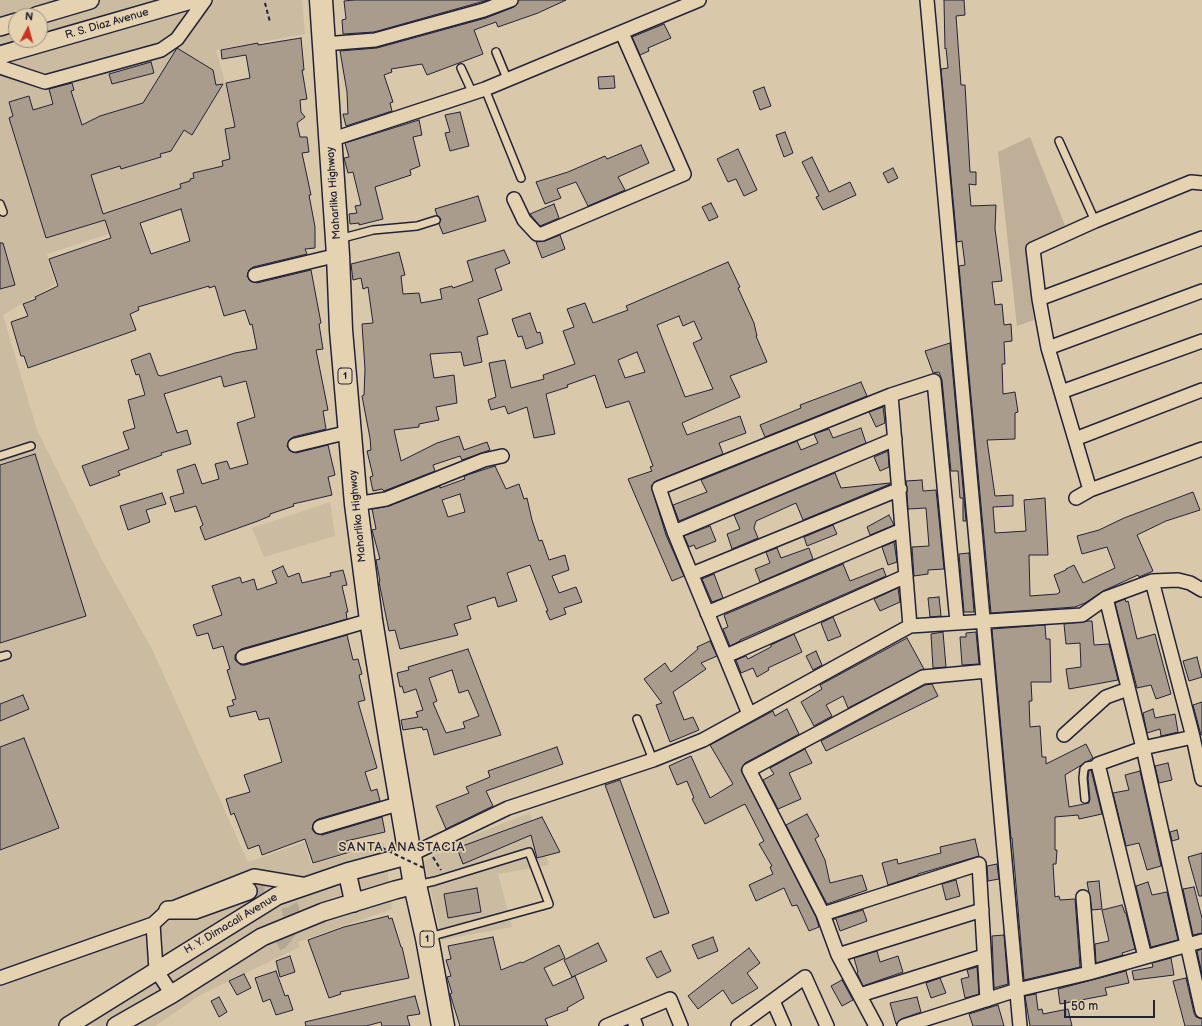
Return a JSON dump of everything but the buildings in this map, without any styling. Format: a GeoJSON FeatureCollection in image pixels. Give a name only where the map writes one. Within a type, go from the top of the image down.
{"type":"FeatureCollection","features":[{"type":"Feature","properties":{"kind":"highway","name":"Maharlika Highway"},"geometry":{"type":"LineString","coordinates":[[321,0],[341,330],[356,504],[371,620],[401,804],[416,869],[443,1026]]}},
{"type":"Feature","properties":{"kind":"street"},"geometry":{"type":"LineString","coordinates":[[48,12],[90,0]]}},
{"type":"Feature","properties":{"kind":"street","name":"R. S. Diaz Avenue"},"geometry":{"type":"LineString","coordinates":[[0,55],[191,0]]}},
{"type":"Feature","properties":{"kind":"street"},"geometry":{"type":"LineString","coordinates":[[0,67],[45,82],[161,50],[177,39],[205,0]]}},
{"type":"Feature","properties":{"kind":"street"},"geometry":{"type":"LineString","coordinates":[[324,44],[375,40],[484,10],[511,0]]}},
{"type":"Feature","properties":{"kind":"street"},"geometry":{"type":"LineString","coordinates":[[330,140],[479,92],[700,0]]}},
{"type":"Feature","properties":{"kind":"street"},"geometry":{"type":"LineString","coordinates":[[928,0],[1020,1026]]}},
{"type":"Feature","properties":{"kind":"street"},"geometry":{"type":"LineString","coordinates":[[514,199],[524,220],[537,234],[542,234],[684,174],[622,33]]}},
{"type":"Feature","properties":{"kind":"street"},"geometry":{"type":"LineString","coordinates":[[1090,490],[1048,348],[1039,300],[1033,249],[1095,221],[1191,182],[1202,183]]}},
{"type":"Feature","properties":{"kind":"street"},"geometry":{"type":"LineString","coordinates":[[1039,300],[1202,238]]}},
{"type":"Feature","properties":{"kind":"street"},"geometry":{"type":"LineString","coordinates":[[255,275],[337,247]]}},
{"type":"Feature","properties":{"kind":"street"},"geometry":{"type":"LineString","coordinates":[[1048,348],[1202,291]]}},
{"type":"Feature","properties":{"kind":"street"},"geometry":{"type":"LineString","coordinates":[[1060,392],[1202,342]]}},
{"type":"Feature","properties":{"kind":"street"},"geometry":{"type":"LineString","coordinates":[[749,714],[674,532],[659,488],[891,395],[934,381],[957,622]]}},
{"type":"Feature","properties":{"kind":"street"},"geometry":{"type":"LineString","coordinates":[[1075,439],[1202,390]]}},
{"type":"Feature","properties":{"kind":"street"},"geometry":{"type":"LineString","coordinates":[[891,395],[900,489],[910,626]]}},
{"type":"Feature","properties":{"kind":"street"},"geometry":{"type":"LineString","coordinates":[[295,446],[349,432]]}},
{"type":"Feature","properties":{"kind":"street"},"geometry":{"type":"LineString","coordinates":[[674,532],[895,439]]}},
{"type":"Feature","properties":{"kind":"street"},"geometry":{"type":"LineString","coordinates":[[1076,498],[1090,490],[1202,449]]}},
{"type":"Feature","properties":{"kind":"street"},"geometry":{"type":"LineString","coordinates":[[356,504],[386,499],[484,460],[502,456]]}},
{"type":"Feature","properties":{"kind":"street"},"geometry":{"type":"LineString","coordinates":[[692,574],[900,489]]}},
{"type":"Feature","properties":{"kind":"street"},"geometry":{"type":"LineString","coordinates":[[708,613],[902,530]]}},
{"type":"Feature","properties":{"kind":"street"},"geometry":{"type":"LineString","coordinates":[[726,656],[906,576]]}},
{"type":"Feature","properties":{"kind":"street"},"geometry":{"type":"LineString","coordinates":[[116,1026],[172,994],[262,937],[323,912],[395,890],[416,869],[429,846],[508,808],[653,760],[703,740],[910,626],[1082,615],[1106,598],[1152,581],[1178,580],[1190,583],[1202,590]]}},
{"type":"Feature","properties":{"kind":"street"},"geometry":{"type":"LineString","coordinates":[[1152,581],[1193,738],[1202,779]]}},
{"type":"Feature","properties":{"kind":"street"},"geometry":{"type":"LineString","coordinates":[[1106,598],[1143,748],[1202,1011]]}},
{"type":"Feature","properties":{"kind":"street"},"geometry":{"type":"LineString","coordinates":[[243,657],[371,620]]}},
{"type":"Feature","properties":{"kind":"street"},"geometry":{"type":"LineString","coordinates":[[876,1026],[838,955],[823,914],[749,770],[923,677],[987,671]]}},
{"type":"Feature","properties":{"kind":"street"},"geometry":{"type":"LineString","coordinates":[[1064,735],[1106,697],[1128,689]]}},
{"type":"Feature","properties":{"kind":"street"},"geometry":{"type":"LineString","coordinates":[[1146,957],[1098,764],[1143,748],[1193,738]]}},
{"type":"Feature","properties":{"kind":"street"},"geometry":{"type":"LineString","coordinates":[[320,827],[401,804]]}},
{"type":"Feature","properties":{"kind":"street"},"geometry":{"type":"LineString","coordinates":[[823,914],[979,864],[987,1000]]}},
{"type":"Feature","properties":{"kind":"street","name":"H. Y. Dimacali Avenue"},"geometry":{"type":"LineString","coordinates":[[68,1026],[277,896],[347,872],[416,869]]}},
{"type":"Feature","properties":{"kind":"street"},"geometry":{"type":"LineString","coordinates":[[347,872],[354,903]]}},
{"type":"Feature","properties":{"kind":"street"},"geometry":{"type":"LineString","coordinates":[[0,978],[153,924],[168,910],[254,876],[307,885]]}},
{"type":"Feature","properties":{"kind":"street"},"geometry":{"type":"LineString","coordinates":[[168,910],[195,910],[248,891]]}},
{"type":"Feature","properties":{"kind":"street"},"geometry":{"type":"LineString","coordinates":[[1083,897],[1088,973]]}},
{"type":"Feature","properties":{"kind":"street"},"geometry":{"type":"LineString","coordinates":[[838,955],[982,910]]}},
{"type":"Feature","properties":{"kind":"street"},"geometry":{"type":"LineString","coordinates":[[153,924],[156,970],[172,994]]}},
{"type":"Feature","properties":{"kind":"street"},"geometry":{"type":"LineString","coordinates":[[904,1026],[1017,990],[1088,973],[1202,941]]}},
{"type":"Feature","properties":{"kind":"street"},"geometry":{"type":"LineString","coordinates":[[199,976],[218,972],[269,946]]}},
{"type":"Feature","properties":{"kind":"street"},"geometry":{"type":"LineString","coordinates":[[860,995],[984,956]]}},
{"type":"Feature","properties":{"kind":"street"},"geometry":{"type":"LineString","coordinates":[[738,1026],[805,977],[827,1026]]}},
{"type":"Feature","properties":{"kind":"street"},"geometry":{"type":"LineString","coordinates":[[606,1026],[634,1020],[670,999],[681,1026]]}},
{"type":"Feature","properties":{"kind":"street"},"geometry":{"type":"LineString","coordinates":[[773,1001],[784,1026]]}},
{"type":"Feature","properties":{"kind":"lane"},"geometry":{"type":"LineString","coordinates":[[496,52],[508,81]]}},
{"type":"Feature","properties":{"kind":"lane"},"geometry":{"type":"LineString","coordinates":[[461,68],[479,92],[521,178]]}},
{"type":"Feature","properties":{"kind":"lane"},"geometry":{"type":"LineString","coordinates":[[1059,141],[1095,221]]}},
{"type":"Feature","properties":{"kind":"lane"},"geometry":{"type":"LineString","coordinates":[[0,204],[3,212]]}},
{"type":"Feature","properties":{"kind":"lane"},"geometry":{"type":"LineString","coordinates":[[337,247],[373,230],[417,226],[436,220]]}},
{"type":"Feature","properties":{"kind":"lane"},"geometry":{"type":"LineString","coordinates":[[0,456],[32,446]]}},
{"type":"Feature","properties":{"kind":"lane"},"geometry":{"type":"LineString","coordinates":[[637,719],[653,760]]}},
{"type":"Feature","properties":{"kind":"lane"},"geometry":{"type":"LineString","coordinates":[[1085,799],[1083,778],[1084,769],[1087,766],[1098,764]]}},
{"type":"Feature","properties":{"kind":"lane"},"geometry":{"type":"LineString","coordinates":[[416,869],[447,877],[529,852],[549,904],[427,938]]}},
{"type":"Feature","properties":{"kind":"path"},"geometry":{"type":"LineString","coordinates":[[265,3],[270,22]]}},
{"type":"Feature","properties":{"kind":"path"},"geometry":{"type":"LineString","coordinates":[[429,846],[435,862],[447,877]]}},
{"type":"Feature","properties":{"kind":"path"},"geometry":{"type":"LineString","coordinates":[[382,848],[416,869]]}},
{"type":"Feature","properties":{"kind":"shaded area"},"geometry":{"type":"Polygon","coordinates":[[[0,0],[302,0],[305,34],[216,50],[223,74],[245,178],[185,209],[47,254],[55,284],[3,315],[37,430],[101,558],[153,651],[248,862],[305,842],[311,865],[384,843],[392,909],[298,942],[300,947],[202,994],[155,1026],[0,1026],[0,0]]]}},
{"type":"Feature","properties":{"kind":"shaded area"},"geometry":{"type":"Polygon","coordinates":[[[1030,137],[1066,228],[1027,247],[1034,320],[1017,326],[998,152],[1030,137]]]}},
{"type":"Feature","properties":{"kind":"shaded area"},"geometry":{"type":"Polygon","coordinates":[[[330,502],[335,536],[264,557],[252,528],[330,502]]]}},
{"type":"Feature","properties":{"kind":"shaded area"},"geometry":{"type":"Polygon","coordinates":[[[530,813],[549,865],[498,874],[512,927],[442,940],[424,861],[458,841],[530,813]]]}},
{"type":"Feature","properties":{"kind":"tunnel"},"geometry":{"type":"LineString","coordinates":[[248,891],[260,888],[273,889],[283,896],[290,907],[292,919],[288,931],[280,941],[269,946]]}},
{"type":"Feature","properties":{"kind":"district","name":"SANTA ANASTACIA"},"geometry":{"type":"Point","coordinates":[402,848]}}]}
